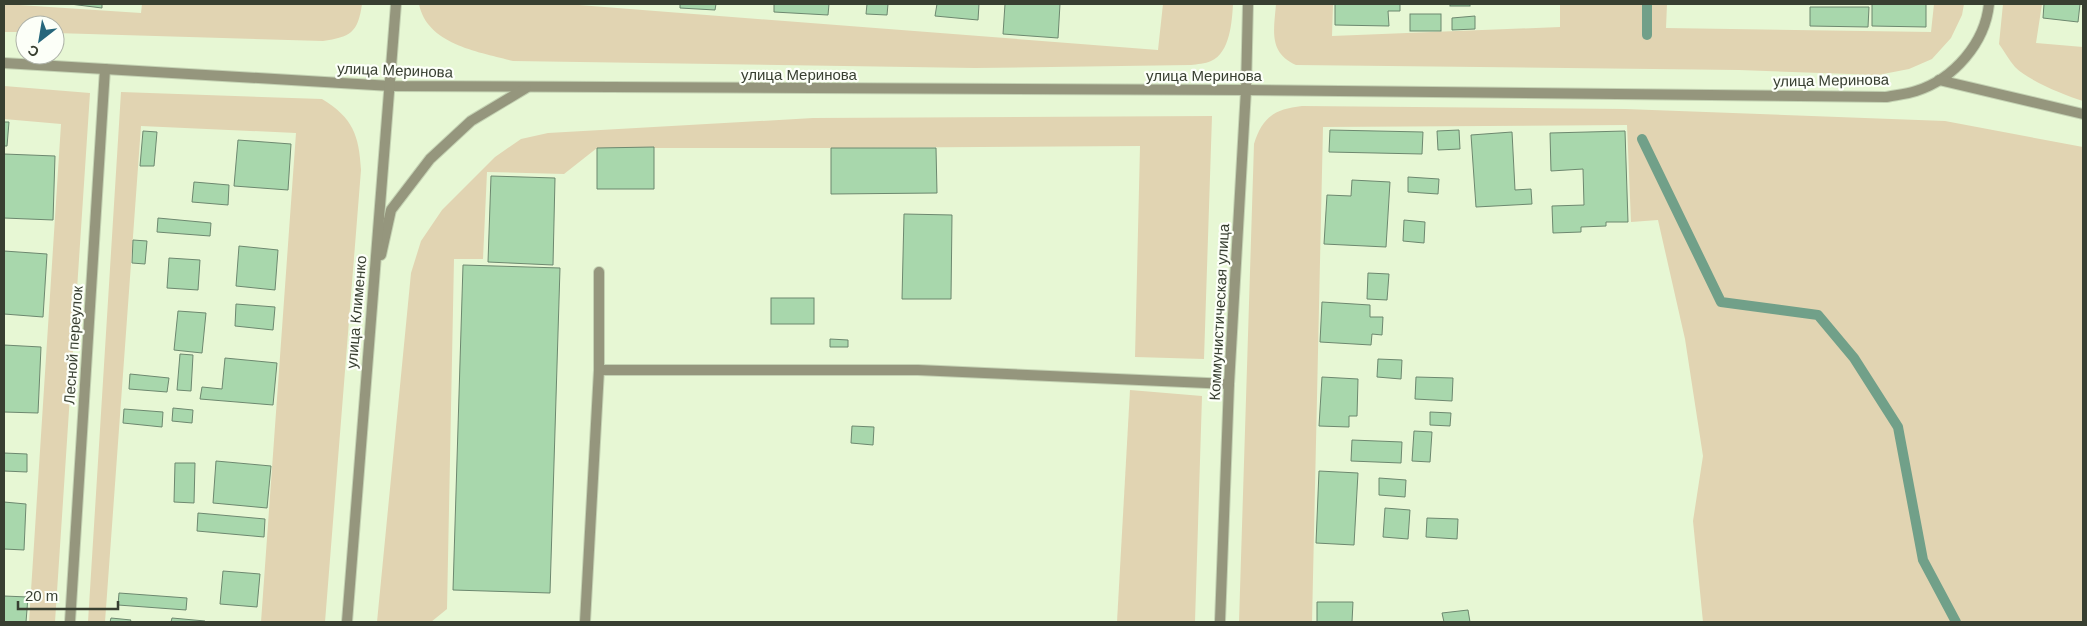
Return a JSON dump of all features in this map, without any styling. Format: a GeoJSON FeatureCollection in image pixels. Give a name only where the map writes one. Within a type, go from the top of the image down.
{"type":"FeatureCollection","features":[{"type":"Feature","properties":{"kind":"street","name":"улица Клименко"},"geometry":{"type":"LineString","coordinates":[[346,622],[391,86],[396,4]]}},
{"type":"Feature","properties":{"kind":"street","name":"Коммунистическая улица"},"geometry":{"type":"LineString","coordinates":[[1220,622],[1229,384],[1246,90],[1248,4]]}},
{"type":"Feature","properties":{"kind":"street","name":"улица Меринова"},"geometry":{"type":"LineString","coordinates":[[4,64],[391,86],[1246,90],[1886,97],[1916,91],[1939,80],[1958,67],[1983,30],[1989,4]]}},
{"type":"Feature","properties":{"kind":"street","name":"Лесной переулок"},"geometry":{"type":"LineString","coordinates":[[70,622],[105,69]]}},
{"type":"Feature","properties":{"kind":"street"},"geometry":{"type":"LineString","coordinates":[[1939,80],[2083,114]]}},
{"type":"Feature","properties":{"kind":"street"},"geometry":{"type":"LineString","coordinates":[[372,297],[390,210],[430,160],[472,121],[526,88]]}},
{"type":"Feature","properties":{"kind":"street"},"geometry":{"type":"LineString","coordinates":[[584,622],[599,370],[599,272]]}},
{"type":"Feature","properties":{"kind":"street"},"geometry":{"type":"LineString","coordinates":[[599,370],[918,370],[1229,384]]}},
{"type":"Feature","properties":{"kind":"shaded area"},"geometry":{"type":"Polygon","coordinates":[[[4,4],[141,13],[142,4],[362,4],[358,21],[351,32],[340,38],[323,41],[65,33],[65,15],[15,15],[15,32],[4,32],[4,4]]]}},
{"type":"Feature","properties":{"kind":"shaded area"},"geometry":{"type":"Polygon","coordinates":[[[419,4],[566,4],[1158,50],[1163,4],[1233,4],[1231,27],[1226,44],[1217,57],[1206,63],[1191,65],[975,68],[513,61],[471,50],[444,38],[432,29],[424,18],[419,4]]]}},
{"type":"Feature","properties":{"kind":"shaded area"},"geometry":{"type":"Polygon","coordinates":[[[1276,4],[1333,4],[1332,36],[1560,27],[1560,4],[1667,4],[1666,28],[1931,32],[1934,4],[1964,4],[1962,15],[1951,38],[1932,59],[1909,69],[1878,75],[1739,70],[1296,65],[1287,60],[1277,47],[1274,31],[1276,4]]]}},
{"type":"Feature","properties":{"kind":"shaded area"},"geometry":{"type":"Polygon","coordinates":[[[2003,4],[2042,4],[2036,43],[2083,47],[2083,101],[2038,82],[2015,67],[1999,44],[2003,4]]]}},
{"type":"Feature","properties":{"kind":"shaded area"},"geometry":{"type":"Polygon","coordinates":[[[4,86],[90,93],[55,622],[29,622],[61,124],[4,119],[4,86]]]}},
{"type":"Feature","properties":{"kind":"shaded area"},"geometry":{"type":"Polygon","coordinates":[[[121,92],[322,99],[341,113],[356,137],[361,170],[325,622],[261,622],[296,133],[141,126],[105,622],[88,622],[121,92]]]}},
{"type":"Feature","properties":{"kind":"shaded area"},"geometry":{"type":"Polygon","coordinates":[[[1302,106],[1625,109],[1945,121],[2083,147],[2083,622],[1703,622],[1693,521],[1703,456],[1685,339],[1658,220],[1631,222],[1627,125],[1323,127],[1312,622],[1239,622],[1254,144],[1261,127],[1271,116],[1284,109],[1302,106]]]}},
{"type":"Feature","properties":{"kind":"shaded area"},"geometry":{"type":"Polygon","coordinates":[[[1212,116],[1204,359],[1135,357],[1140,146],[597,148],[564,174],[487,172],[483,259],[454,259],[447,609],[431,622],[377,622],[411,273],[421,241],[442,210],[495,157],[521,139],[548,133],[813,118],[1212,116]]]}},
{"type":"Feature","properties":{"kind":"shaded area"},"geometry":{"type":"Polygon","coordinates":[[[1130,390],[1202,396],[1195,622],[1117,622],[1130,390]]]}},
{"type":"Feature","properties":{"kind":"building"},"geometry":{"type":"Polygon","coordinates":[[[70,4],[102,4],[102,8],[70,4]]]}},
{"type":"Feature","properties":{"kind":"building"},"geometry":{"type":"Polygon","coordinates":[[[680,4],[716,4],[715,10],[680,8],[680,4]]]}},
{"type":"Feature","properties":{"kind":"building"},"geometry":{"type":"Polygon","coordinates":[[[774,4],[829,4],[828,15],[774,12],[774,4]]]}},
{"type":"Feature","properties":{"kind":"building"},"geometry":{"type":"Polygon","coordinates":[[[867,4],[888,4],[887,15],[866,14],[867,4]]]}},
{"type":"Feature","properties":{"kind":"building"},"geometry":{"type":"Polygon","coordinates":[[[937,4],[979,4],[978,20],[935,16],[937,4]]]}},
{"type":"Feature","properties":{"kind":"building"},"geometry":{"type":"Polygon","coordinates":[[[1005,4],[1060,4],[1058,38],[1003,34],[1005,4]]]}},
{"type":"Feature","properties":{"kind":"building"},"geometry":{"type":"Polygon","coordinates":[[[1335,4],[1400,4],[1400,11],[1388,11],[1389,26],[1335,25],[1335,4]]]}},
{"type":"Feature","properties":{"kind":"building"},"geometry":{"type":"Polygon","coordinates":[[[1450,4],[1470,4],[1470,6],[1450,6],[1450,4]]]}},
{"type":"Feature","properties":{"kind":"building"},"geometry":{"type":"Polygon","coordinates":[[[1872,4],[1926,4],[1926,27],[1872,26],[1872,4]]]}},
{"type":"Feature","properties":{"kind":"building"},"geometry":{"type":"Polygon","coordinates":[[[2044,4],[2080,4],[2078,22],[2043,18],[2044,4]]]}},
{"type":"Feature","properties":{"kind":"building"},"geometry":{"type":"Polygon","coordinates":[[[1810,7],[1869,7],[1868,27],[1810,26],[1810,7]]]}},
{"type":"Feature","properties":{"kind":"building"},"geometry":{"type":"Polygon","coordinates":[[[1410,14],[1441,14],[1441,31],[1410,31],[1410,14]]]}},
{"type":"Feature","properties":{"kind":"building"},"geometry":{"type":"Polygon","coordinates":[[[1475,16],[1475,29],[1452,30],[1452,18],[1475,16]]]}},
{"type":"Feature","properties":{"kind":"building"},"geometry":{"type":"Polygon","coordinates":[[[4,122],[9,122],[7,146],[4,146],[4,122]]]}},
{"type":"Feature","properties":{"kind":"building"},"geometry":{"type":"Polygon","coordinates":[[[1330,130],[1423,132],[1422,154],[1329,152],[1330,130]]]}},
{"type":"Feature","properties":{"kind":"building"},"geometry":{"type":"Polygon","coordinates":[[[1459,130],[1460,149],[1438,150],[1437,131],[1459,130]]]}},
{"type":"Feature","properties":{"kind":"building"},"geometry":{"type":"Polygon","coordinates":[[[143,131],[157,132],[154,166],[140,166],[143,131]]]}},
{"type":"Feature","properties":{"kind":"building"},"geometry":{"type":"Polygon","coordinates":[[[1625,131],[1628,222],[1606,222],[1606,226],[1581,227],[1581,232],[1553,233],[1552,206],[1584,205],[1583,169],[1551,171],[1550,133],[1625,131]]]}},
{"type":"Feature","properties":{"kind":"building"},"geometry":{"type":"Polygon","coordinates":[[[1512,132],[1515,190],[1531,189],[1532,204],[1476,207],[1471,135],[1512,132]]]}},
{"type":"Feature","properties":{"kind":"building"},"geometry":{"type":"Polygon","coordinates":[[[238,140],[291,144],[288,190],[234,186],[238,140]]]}},
{"type":"Feature","properties":{"kind":"building"},"geometry":{"type":"Polygon","coordinates":[[[654,147],[654,189],[597,189],[597,148],[654,147]]]}},
{"type":"Feature","properties":{"kind":"building"},"geometry":{"type":"Polygon","coordinates":[[[831,148],[936,148],[937,193],[831,194],[831,148]]]}},
{"type":"Feature","properties":{"kind":"building"},"geometry":{"type":"Polygon","coordinates":[[[4,154],[55,156],[53,220],[4,218],[4,154]]]}},
{"type":"Feature","properties":{"kind":"building"},"geometry":{"type":"Polygon","coordinates":[[[491,176],[555,178],[553,265],[488,262],[491,176]]]}},
{"type":"Feature","properties":{"kind":"building"},"geometry":{"type":"Polygon","coordinates":[[[1408,177],[1439,179],[1438,194],[1408,192],[1408,177]]]}},
{"type":"Feature","properties":{"kind":"building"},"geometry":{"type":"Polygon","coordinates":[[[1352,180],[1390,182],[1386,247],[1324,244],[1327,195],[1351,196],[1352,180]]]}},
{"type":"Feature","properties":{"kind":"building"},"geometry":{"type":"Polygon","coordinates":[[[194,182],[229,185],[228,205],[192,202],[194,182]]]}},
{"type":"Feature","properties":{"kind":"building"},"geometry":{"type":"Polygon","coordinates":[[[904,214],[952,215],[951,299],[902,299],[904,214]]]}},
{"type":"Feature","properties":{"kind":"building"},"geometry":{"type":"Polygon","coordinates":[[[158,218],[211,223],[210,236],[157,232],[158,218]]]}},
{"type":"Feature","properties":{"kind":"building"},"geometry":{"type":"Polygon","coordinates":[[[1404,220],[1425,222],[1424,243],[1403,241],[1404,220]]]}},
{"type":"Feature","properties":{"kind":"building"},"geometry":{"type":"Polygon","coordinates":[[[133,240],[147,241],[145,264],[132,263],[133,240]]]}},
{"type":"Feature","properties":{"kind":"building"},"geometry":{"type":"Polygon","coordinates":[[[239,246],[278,250],[275,290],[236,286],[239,246]]]}},
{"type":"Feature","properties":{"kind":"building"},"geometry":{"type":"Polygon","coordinates":[[[4,251],[47,254],[43,317],[4,314],[4,251]]]}},
{"type":"Feature","properties":{"kind":"building"},"geometry":{"type":"Polygon","coordinates":[[[169,258],[200,260],[198,290],[167,288],[169,258]]]}},
{"type":"Feature","properties":{"kind":"building"},"geometry":{"type":"Polygon","coordinates":[[[463,265],[560,268],[550,593],[453,590],[463,265]]]}},
{"type":"Feature","properties":{"kind":"building"},"geometry":{"type":"Polygon","coordinates":[[[1368,273],[1389,274],[1387,300],[1367,299],[1368,273]]]}},
{"type":"Feature","properties":{"kind":"building"},"geometry":{"type":"Polygon","coordinates":[[[771,298],[814,298],[814,324],[771,324],[771,298]]]}},
{"type":"Feature","properties":{"kind":"building"},"geometry":{"type":"Polygon","coordinates":[[[1322,302],[1370,305],[1370,317],[1383,317],[1382,335],[1372,334],[1371,345],[1320,342],[1322,302]]]}},
{"type":"Feature","properties":{"kind":"building"},"geometry":{"type":"Polygon","coordinates":[[[236,304],[275,307],[273,330],[235,326],[236,304]]]}},
{"type":"Feature","properties":{"kind":"building"},"geometry":{"type":"Polygon","coordinates":[[[178,311],[206,313],[202,353],[174,350],[178,311]]]}},
{"type":"Feature","properties":{"kind":"building"},"geometry":{"type":"Polygon","coordinates":[[[830,339],[848,340],[848,347],[830,347],[830,339]]]}},
{"type":"Feature","properties":{"kind":"building"},"geometry":{"type":"Polygon","coordinates":[[[4,345],[41,347],[38,413],[4,412],[4,345]]]}},
{"type":"Feature","properties":{"kind":"building"},"geometry":{"type":"Polygon","coordinates":[[[180,354],[193,355],[191,391],[177,390],[180,354]]]}},
{"type":"Feature","properties":{"kind":"building"},"geometry":{"type":"Polygon","coordinates":[[[225,358],[277,363],[273,405],[200,399],[202,387],[222,389],[225,358]]]}},
{"type":"Feature","properties":{"kind":"building"},"geometry":{"type":"Polygon","coordinates":[[[1378,359],[1402,360],[1401,379],[1377,377],[1378,359]]]}},
{"type":"Feature","properties":{"kind":"building"},"geometry":{"type":"Polygon","coordinates":[[[130,374],[169,378],[167,392],[129,389],[130,374]]]}},
{"type":"Feature","properties":{"kind":"building"},"geometry":{"type":"Polygon","coordinates":[[[1322,377],[1358,379],[1357,416],[1349,416],[1349,427],[1319,426],[1322,377]]]}},
{"type":"Feature","properties":{"kind":"building"},"geometry":{"type":"Polygon","coordinates":[[[1416,377],[1453,378],[1452,401],[1415,399],[1416,377]]]}},
{"type":"Feature","properties":{"kind":"building"},"geometry":{"type":"Polygon","coordinates":[[[173,408],[193,410],[192,423],[172,421],[173,408]]]}},
{"type":"Feature","properties":{"kind":"building"},"geometry":{"type":"Polygon","coordinates":[[[124,409],[163,412],[162,427],[123,423],[124,409]]]}},
{"type":"Feature","properties":{"kind":"building"},"geometry":{"type":"Polygon","coordinates":[[[1430,412],[1451,413],[1450,426],[1430,425],[1430,412]]]}},
{"type":"Feature","properties":{"kind":"building"},"geometry":{"type":"Polygon","coordinates":[[[852,426],[874,427],[873,445],[851,443],[852,426]]]}},
{"type":"Feature","properties":{"kind":"building"},"geometry":{"type":"Polygon","coordinates":[[[1414,431],[1432,432],[1430,462],[1412,461],[1414,431]]]}},
{"type":"Feature","properties":{"kind":"building"},"geometry":{"type":"Polygon","coordinates":[[[1352,440],[1402,442],[1401,463],[1351,461],[1352,440]]]}},
{"type":"Feature","properties":{"kind":"building"},"geometry":{"type":"Polygon","coordinates":[[[4,453],[27,454],[27,472],[4,471],[4,453]]]}},
{"type":"Feature","properties":{"kind":"building"},"geometry":{"type":"Polygon","coordinates":[[[216,461],[271,466],[267,508],[213,503],[216,461]]]}},
{"type":"Feature","properties":{"kind":"building"},"geometry":{"type":"Polygon","coordinates":[[[175,463],[195,463],[194,503],[174,502],[175,463]]]}},
{"type":"Feature","properties":{"kind":"building"},"geometry":{"type":"Polygon","coordinates":[[[1319,471],[1358,473],[1354,545],[1316,543],[1319,471]]]}},
{"type":"Feature","properties":{"kind":"building"},"geometry":{"type":"Polygon","coordinates":[[[1379,478],[1406,480],[1405,497],[1379,495],[1379,478]]]}},
{"type":"Feature","properties":{"kind":"building"},"geometry":{"type":"Polygon","coordinates":[[[4,502],[26,504],[24,550],[4,549],[4,502]]]}},
{"type":"Feature","properties":{"kind":"building"},"geometry":{"type":"Polygon","coordinates":[[[1385,508],[1410,510],[1408,539],[1383,537],[1385,508]]]}},
{"type":"Feature","properties":{"kind":"building"},"geometry":{"type":"Polygon","coordinates":[[[198,513],[265,519],[264,537],[197,531],[198,513]]]}},
{"type":"Feature","properties":{"kind":"building"},"geometry":{"type":"Polygon","coordinates":[[[1427,518],[1458,519],[1457,539],[1426,537],[1427,518]]]}},
{"type":"Feature","properties":{"kind":"building"},"geometry":{"type":"Polygon","coordinates":[[[223,571],[260,574],[257,607],[220,604],[223,571]]]}},
{"type":"Feature","properties":{"kind":"building"},"geometry":{"type":"Polygon","coordinates":[[[119,593],[187,598],[186,610],[118,605],[119,593]]]}},
{"type":"Feature","properties":{"kind":"building"},"geometry":{"type":"Polygon","coordinates":[[[4,596],[28,597],[26,622],[4,622],[4,596]]]}},
{"type":"Feature","properties":{"kind":"building"},"geometry":{"type":"Polygon","coordinates":[[[1317,602],[1353,602],[1352,622],[1317,622],[1317,602]]]}},
{"type":"Feature","properties":{"kind":"building"},"geometry":{"type":"Polygon","coordinates":[[[1468,610],[1470,622],[1444,622],[1442,613],[1468,610]]]}},
{"type":"Feature","properties":{"kind":"building"},"geometry":{"type":"Polygon","coordinates":[[[111,618],[131,620],[130,622],[110,622],[111,618]]]}},
{"type":"Feature","properties":{"kind":"building"},"geometry":{"type":"Polygon","coordinates":[[[172,618],[205,621],[205,622],[171,622],[172,618]]]}},
{"type":"Feature","properties":{"kind":"waterway"},"geometry":{"type":"LineString","coordinates":[[1647,4],[1647,35]]}},
{"type":"Feature","properties":{"kind":"waterway"},"geometry":{"type":"LineString","coordinates":[[1642,139],[1721,302],[1818,315],[1854,358],[1898,427],[1923,560],[1956,622]]}}]}
